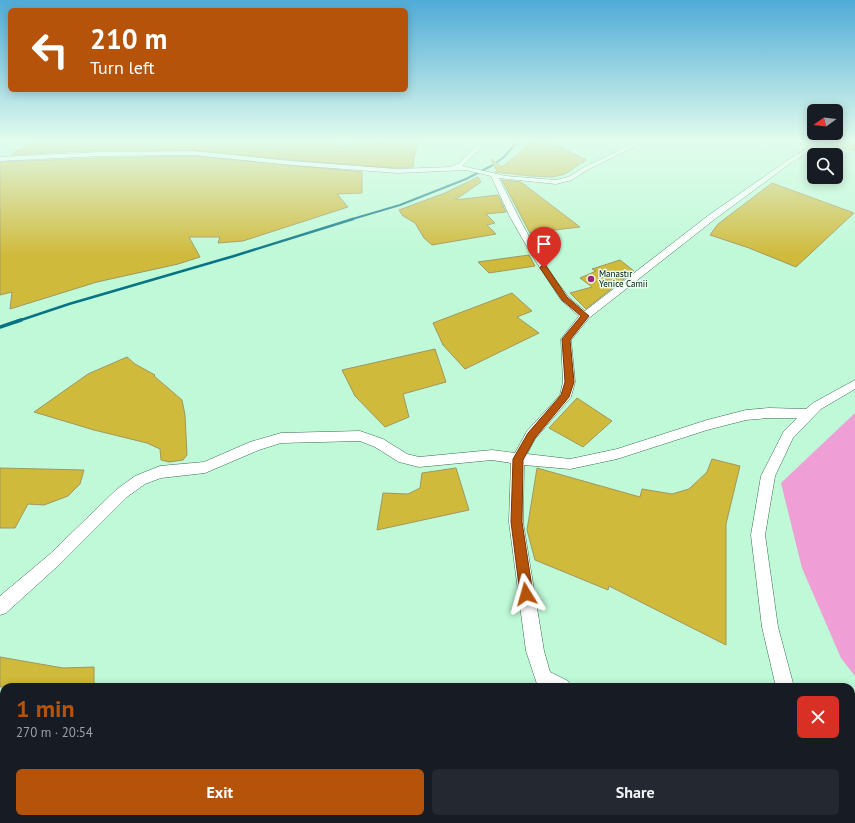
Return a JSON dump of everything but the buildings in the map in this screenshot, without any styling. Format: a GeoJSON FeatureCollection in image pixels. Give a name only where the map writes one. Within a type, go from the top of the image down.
{"type":"FeatureCollection","features":[{"type":"Feature","properties":{"kind":"street"},"geometry":{"type":"LineString","coordinates":[[492,178],[537,258],[564,298],[585,316]]}},
{"type":"Feature","properties":{"kind":"street"},"geometry":{"type":"LineString","coordinates":[[517,178],[556,182],[571,178]]}},
{"type":"Feature","properties":{"kind":"street"},"geometry":{"type":"LineString","coordinates":[[554,683],[543,678],[534,651],[516,522],[518,459],[531,436],[565,397],[569,382],[566,339],[585,316],[712,217],[766,178]]}},
{"type":"Feature","properties":{"kind":"street"},"geometry":{"type":"LineString","coordinates":[[784,683],[770,627],[758,535],[768,476],[788,435],[817,406],[855,384]]}},
{"type":"Feature","properties":{"kind":"street"},"geometry":{"type":"LineString","coordinates":[[0,606],[56,558],[122,494],[140,480],[160,472],[205,467],[255,446],[281,438],[360,436],[380,442],[404,458],[419,462],[492,455],[570,464],[617,454],[746,414],[809,414]]}},
{"type":"Feature","properties":{"kind":"shaded area"},"geometry":{"type":"Polygon","coordinates":[[[855,413],[855,676],[841,658],[802,568],[781,483],[855,413]]]}},
{"type":"Feature","properties":{"kind":"waterway"},"geometry":{"type":"LineString","coordinates":[[349,220],[400,205],[467,178]]}},
{"type":"Feature","properties":{"kind":"waterway"},"geometry":{"type":"LineString","coordinates":[[0,327],[69,304],[234,256],[353,219]]}},
{"type":"Feature","properties":{"kind":"place","name":"Manastır Yenice Camii"},"geometry":{"type":"Point","coordinates":[591,279]}},
{"type":"Feature","properties":{"kind":"route"},"geometry":{"type":"LineString","coordinates":[[526,594],[516,522],[518,459],[531,436],[565,397],[569,382],[566,339],[585,316],[564,298],[544,268]]}}]}
